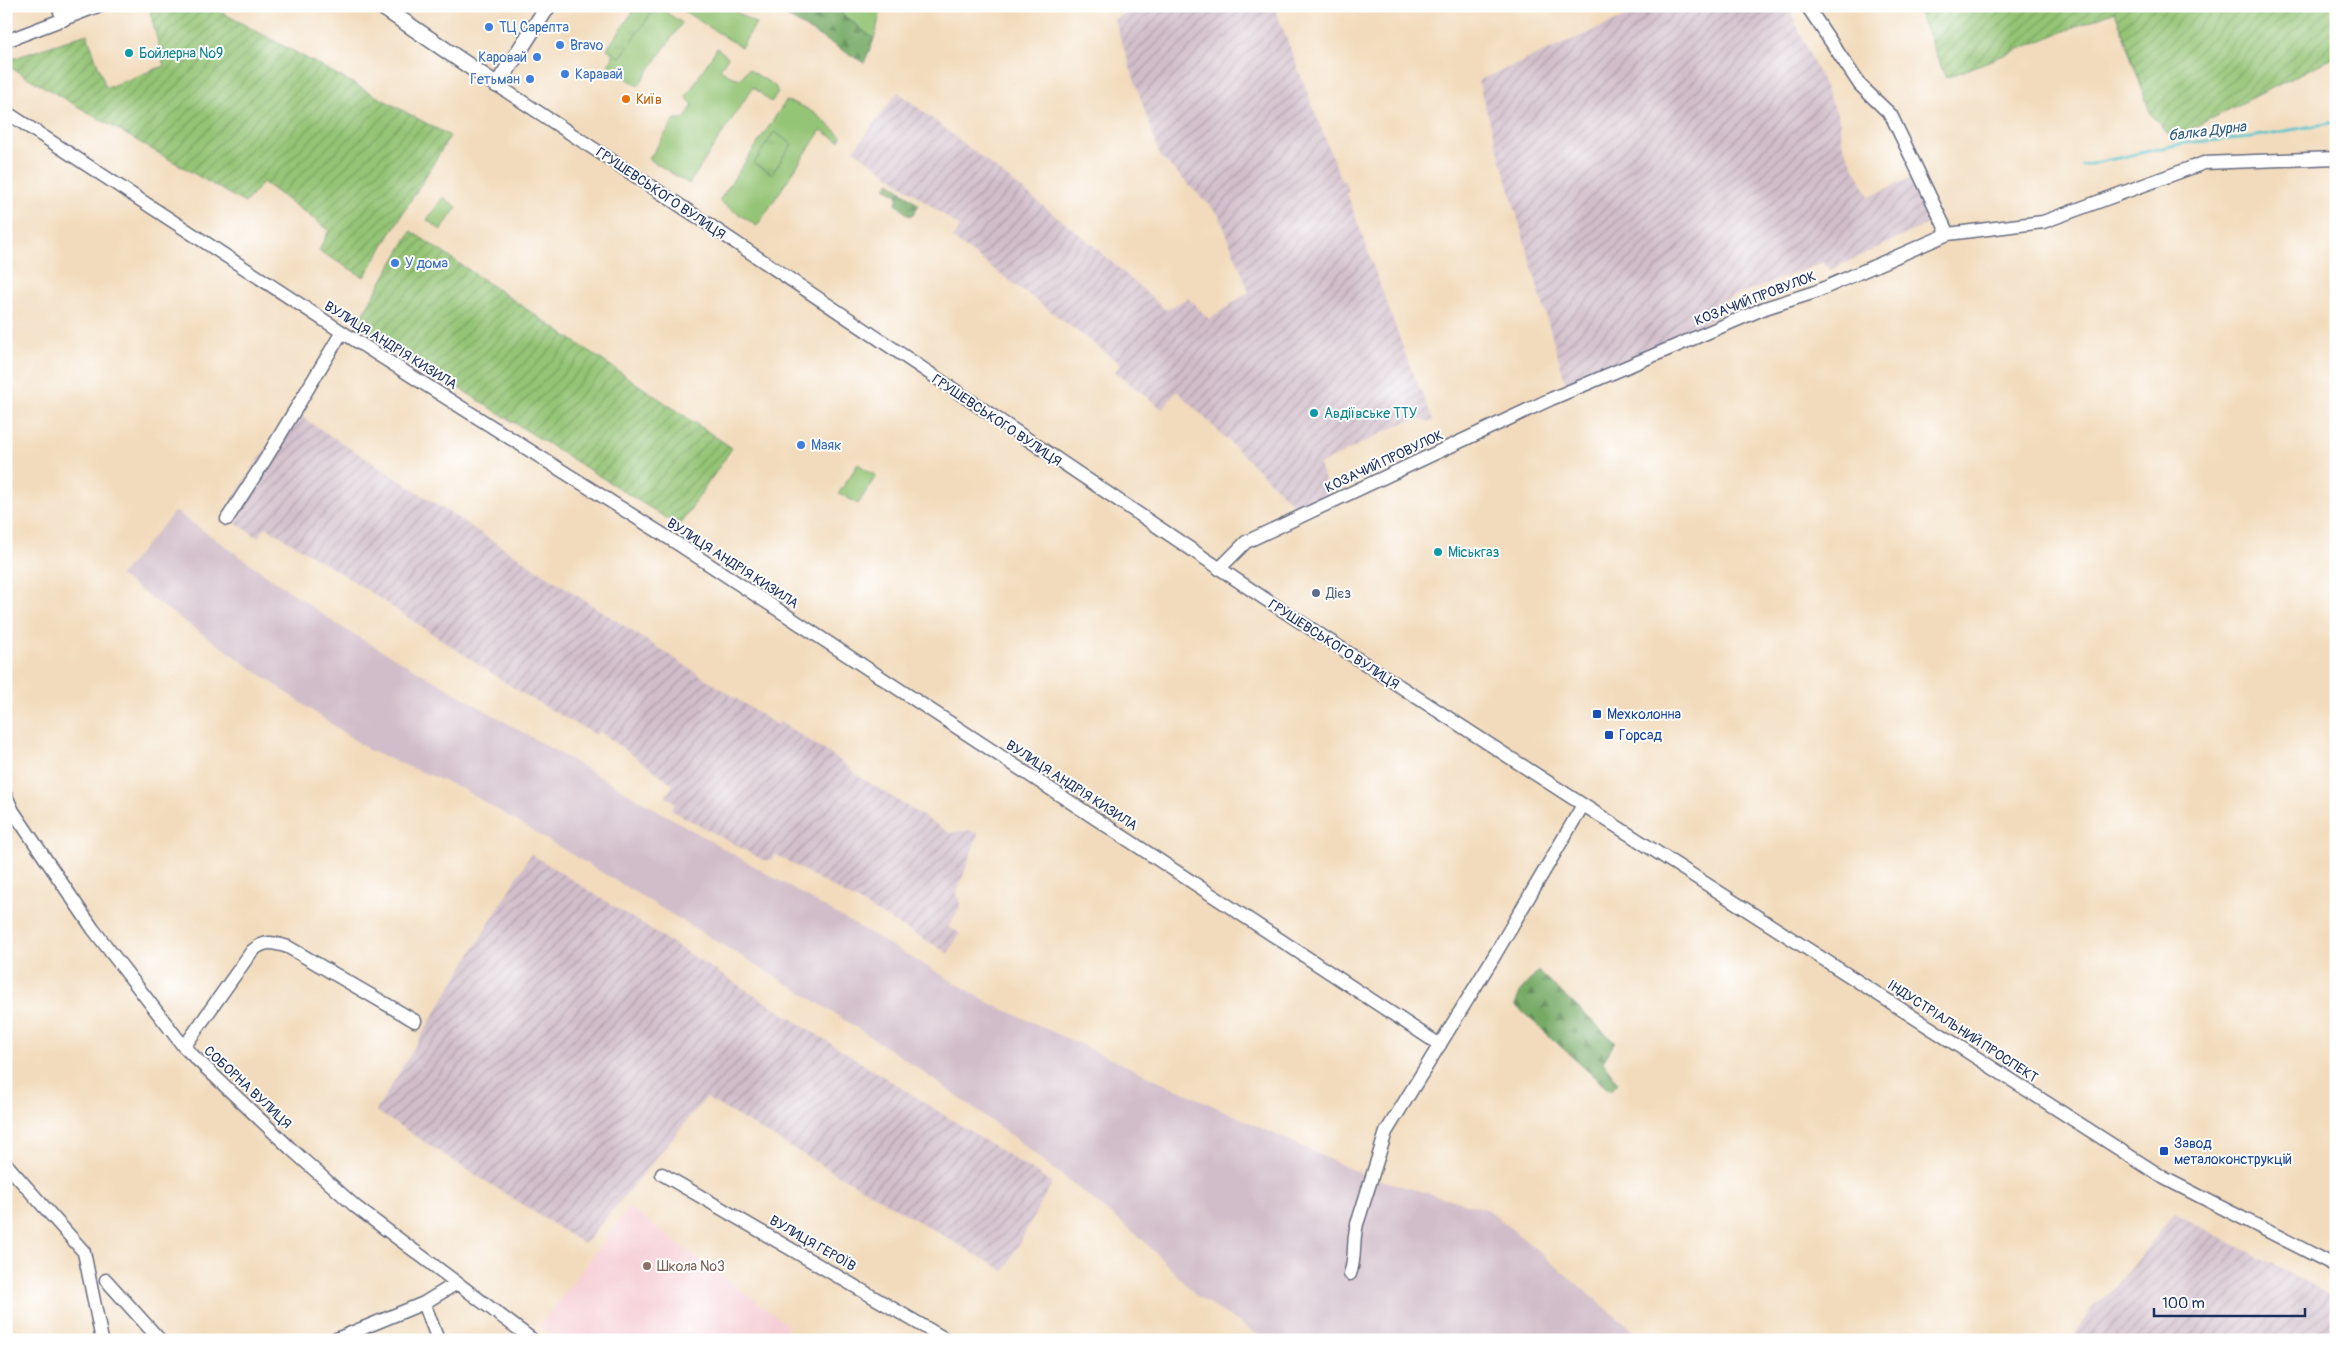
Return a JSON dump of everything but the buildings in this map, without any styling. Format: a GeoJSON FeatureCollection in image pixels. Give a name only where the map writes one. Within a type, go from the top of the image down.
{"type":"FeatureCollection","features":[{"type":"Feature","properties":{"kind":"main road","name":"ГРУШЕВСЬКОГО ВУЛИЦЯ"},"geometry":{"type":"LineString","coordinates":[[381,6],[414,30],[497,84]]}},
{"type":"Feature","properties":{"kind":"main road"},"geometry":{"type":"LineString","coordinates":[[497,84],[548,6]]}},
{"type":"Feature","properties":{"kind":"street"},"geometry":{"type":"LineString","coordinates":[[58,6],[63,20]]}},
{"type":"Feature","properties":{"kind":"street"},"geometry":{"type":"LineString","coordinates":[[6,41],[98,6]]}},
{"type":"Feature","properties":{"kind":"street"},"geometry":{"type":"LineString","coordinates":[[1807,6],[1860,85],[1892,115],[1948,234]]}},
{"type":"Feature","properties":{"kind":"street","name":"ГРУШЕВСЬКОГО ВУЛИЦЯ"},"geometry":{"type":"LineString","coordinates":[[497,84],[694,214],[1219,569],[1583,805]]}},
{"type":"Feature","properties":{"kind":"street","name":"ВУЛИЦЯ АНДРІЯ КИЗИЛА"},"geometry":{"type":"LineString","coordinates":[[6,112],[342,332],[678,544],[1440,1045]]}},
{"type":"Feature","properties":{"kind":"street","name":"КОЗАЧИЙ ПРОВУЛОК"},"geometry":{"type":"LineString","coordinates":[[1219,569],[1246,542],[1552,399],[1765,308],[1815,292],[1948,234],[2043,222],[2204,163],[2336,158]]}},
{"type":"Feature","properties":{"kind":"street"},"geometry":{"type":"LineString","coordinates":[[227,519],[342,332]]}},
{"type":"Feature","properties":{"kind":"street","name":"СОБОРНА ВУЛИЦЯ"},"geometry":{"type":"LineString","coordinates":[[6,796],[23,826],[93,930],[184,1047],[290,1148],[356,1207],[533,1340]]}},
{"type":"Feature","properties":{"kind":"street"},"geometry":{"type":"LineString","coordinates":[[1350,1274],[1353,1268],[1355,1227],[1386,1132],[1583,805]]}},
{"type":"Feature","properties":{"kind":"street","name":"ІНДУСТРІАЛЬНИЙ ПРОСПЕКТ"},"geometry":{"type":"LineString","coordinates":[[1583,805],[2164,1178],[2336,1266]]}},
{"type":"Feature","properties":{"kind":"street"},"geometry":{"type":"LineString","coordinates":[[184,1047],[252,951],[262,943],[271,942],[288,947],[415,1021]]}},
{"type":"Feature","properties":{"kind":"street"},"geometry":{"type":"LineString","coordinates":[[6,1164],[84,1252],[102,1340]]}},
{"type":"Feature","properties":{"kind":"street","name":"ВУЛИЦЯ ГЕРОЇВ"},"geometry":{"type":"LineString","coordinates":[[662,1174],[948,1340]]}},
{"type":"Feature","properties":{"kind":"street"},"geometry":{"type":"LineString","coordinates":[[106,1280],[160,1340]]}},
{"type":"Feature","properties":{"kind":"street"},"geometry":{"type":"LineString","coordinates":[[334,1340],[424,1304],[457,1283]]}},
{"type":"Feature","properties":{"kind":"street"},"geometry":{"type":"LineString","coordinates":[[424,1304],[438,1340]]}},
{"type":"Feature","properties":{"kind":"shaded area"},"geometry":{"type":"Polygon","coordinates":[[[1143,6],[1274,6],[1342,182],[1345,181],[1349,192],[1347,193],[1407,359],[1434,422],[1415,419],[1400,424],[1319,465],[1331,496],[1299,510],[1177,391],[1162,409],[1115,372],[1121,364],[952,238],[960,227],[854,150],[898,92],[1088,241],[1166,310],[1188,298],[1209,319],[1249,292],[1219,215],[1160,156],[1114,19],[1143,6]]]}},
{"type":"Feature","properties":{"kind":"shaded area"},"geometry":{"type":"Polygon","coordinates":[[[1650,6],[1788,6],[1839,118],[1842,143],[1869,197],[1910,178],[1930,223],[1830,270],[1824,262],[1714,304],[1718,317],[1567,388],[1478,81],[1650,6]]]}},
{"type":"Feature","properties":{"kind":"shaded area"},"geometry":{"type":"Polygon","coordinates":[[[291,410],[777,725],[780,722],[841,761],[857,775],[950,833],[970,830],[978,834],[957,893],[961,906],[948,927],[960,933],[948,953],[775,854],[771,860],[763,860],[671,810],[675,802],[666,797],[673,784],[599,731],[596,735],[523,694],[353,581],[266,527],[258,538],[223,514],[291,410]]]}},
{"type":"Feature","properties":{"kind":"shaded area"},"geometry":{"type":"Polygon","coordinates":[[[175,511],[338,625],[990,1003],[1366,1176],[1489,1210],[1644,1340],[1266,1340],[1197,1296],[1142,1239],[1012,1136],[906,1060],[801,992],[461,788],[370,751],[120,576],[175,511]]]}},
{"type":"Feature","properties":{"kind":"shaded area"},"geometry":{"type":"Polygon","coordinates":[[[531,854],[1052,1183],[1004,1271],[706,1098],[584,1244],[376,1111],[531,854]]]}},
{"type":"Feature","properties":{"kind":"shaded area","name":"Школа №3"},"geometry":{"type":"Polygon","coordinates":[[[629,1207],[788,1325],[777,1340],[559,1340],[540,1326],[629,1207]]]}},
{"type":"Feature","properties":{"kind":"shaded area"},"geometry":{"type":"Polygon","coordinates":[[[2175,1213],[2336,1298],[2336,1340],[2072,1340],[2093,1306],[2110,1292],[2128,1272],[2175,1213]]]}},
{"type":"Feature","properties":{"kind":"green space"},"geometry":{"type":"Polygon","coordinates":[[[162,6],[210,6],[450,136],[364,277],[319,251],[329,230],[263,182],[245,203],[6,65],[6,61],[87,34],[106,88],[164,66],[150,12],[162,6]]]}},
{"type":"Feature","properties":{"kind":"green space"},"geometry":{"type":"Polygon","coordinates":[[[637,6],[655,8],[620,58],[607,49],[637,6]]]}},
{"type":"Feature","properties":{"kind":"green space"},"geometry":{"type":"Polygon","coordinates":[[[644,6],[657,6],[682,23],[638,86],[608,65],[613,58],[612,54],[644,6]]]}},
{"type":"Feature","properties":{"kind":"green space"},"geometry":{"type":"Polygon","coordinates":[[[676,6],[727,6],[756,24],[741,47],[676,6]]]}},
{"type":"Feature","properties":{"kind":"green space"},"geometry":{"type":"Polygon","coordinates":[[[788,6],[843,6],[838,11],[874,39],[864,63],[783,14],[788,6]]]}},
{"type":"Feature","properties":{"kind":"green space"},"geometry":{"type":"Polygon","coordinates":[[[843,6],[882,6],[874,39],[838,11],[843,6]]]}},
{"type":"Feature","properties":{"kind":"green space"},"geometry":{"type":"Polygon","coordinates":[[[1916,6],[2336,6],[2336,56],[2172,138],[2151,115],[2115,11],[1946,78],[1916,6]]]}},
{"type":"Feature","properties":{"kind":"green space"},"geometry":{"type":"Polygon","coordinates":[[[717,48],[728,57],[720,69],[730,76],[741,79],[748,69],[775,86],[778,93],[771,102],[753,87],[689,184],[649,159],[675,119],[684,119],[693,105],[686,97],[717,48]]]}},
{"type":"Feature","properties":{"kind":"green space"},"geometry":{"type":"Polygon","coordinates":[[[786,101],[809,110],[841,136],[839,141],[821,130],[757,226],[719,201],[786,101]]]}},
{"type":"Feature","properties":{"kind":"green space"},"geometry":{"type":"Polygon","coordinates":[[[774,132],[792,144],[772,174],[754,163],[774,132]]]}},
{"type":"Feature","properties":{"kind":"green space"},"geometry":{"type":"Polygon","coordinates":[[[890,182],[919,205],[913,214],[909,216],[896,204],[898,196],[885,187],[890,182]]]}},
{"type":"Feature","properties":{"kind":"green space"},"geometry":{"type":"Polygon","coordinates":[[[443,197],[457,207],[441,230],[427,220],[443,197]]]}},
{"type":"Feature","properties":{"kind":"green space"},"geometry":{"type":"Polygon","coordinates":[[[411,231],[732,448],[679,526],[357,324],[411,231]]]}},
{"type":"Feature","properties":{"kind":"green space"},"geometry":{"type":"Polygon","coordinates":[[[858,464],[876,476],[858,504],[839,493],[858,464]]]}},
{"type":"Feature","properties":{"kind":"green space"},"geometry":{"type":"Polygon","coordinates":[[[1538,971],[1615,1042],[1603,1062],[1618,1083],[1610,1091],[1515,1005],[1521,990],[1538,971]]]}},
{"type":"Feature","properties":{"kind":"waterway","name":"балка Дурна"},"geometry":{"type":"LineString","coordinates":[[2082,166],[2185,143],[2251,137],[2336,122]]}},
{"type":"Feature","properties":{"kind":"place","name":"ТЦ Сарепта"},"geometry":{"type":"Point","coordinates":[489,27]}},
{"type":"Feature","properties":{"kind":"place","name":"Bravo"},"geometry":{"type":"Point","coordinates":[560,45]}},
{"type":"Feature","properties":{"kind":"place","name":"Бойлерна №9"},"geometry":{"type":"Point","coordinates":[129,53]}},
{"type":"Feature","properties":{"kind":"place","name":"Каровай"},"geometry":{"type":"Point","coordinates":[537,57]}},
{"type":"Feature","properties":{"kind":"place","name":"Каравай"},"geometry":{"type":"Point","coordinates":[565,74]}},
{"type":"Feature","properties":{"kind":"place","name":"Гетьман"},"geometry":{"type":"Point","coordinates":[530,79]}},
{"type":"Feature","properties":{"kind":"place","name":"Київ"},"geometry":{"type":"Point","coordinates":[626,99]}},
{"type":"Feature","properties":{"kind":"place","name":"У дома"},"geometry":{"type":"Point","coordinates":[395,263]}},
{"type":"Feature","properties":{"kind":"place","name":"Авдіївське ТТУ"},"geometry":{"type":"Point","coordinates":[1314,413]}},
{"type":"Feature","properties":{"kind":"place","name":"Маяк"},"geometry":{"type":"Point","coordinates":[801,445]}},
{"type":"Feature","properties":{"kind":"place","name":"Міськгаз"},"geometry":{"type":"Point","coordinates":[1438,552]}},
{"type":"Feature","properties":{"kind":"place","name":"Дієз"},"geometry":{"type":"Point","coordinates":[1316,593]}},
{"type":"Feature","properties":{"kind":"place","name":"Мехколонна"},"geometry":{"type":"Point","coordinates":[1597,714]}},
{"type":"Feature","properties":{"kind":"place","name":"Горсад"},"geometry":{"type":"Point","coordinates":[1609,735]}},
{"type":"Feature","properties":{"kind":"place","name":"Завод металоконструкцій"},"geometry":{"type":"Point","coordinates":[2164,1151]}},
{"type":"Feature","properties":{"kind":"place","name":"Школа №3"},"geometry":{"type":"Point","coordinates":[647,1266]}}]}
